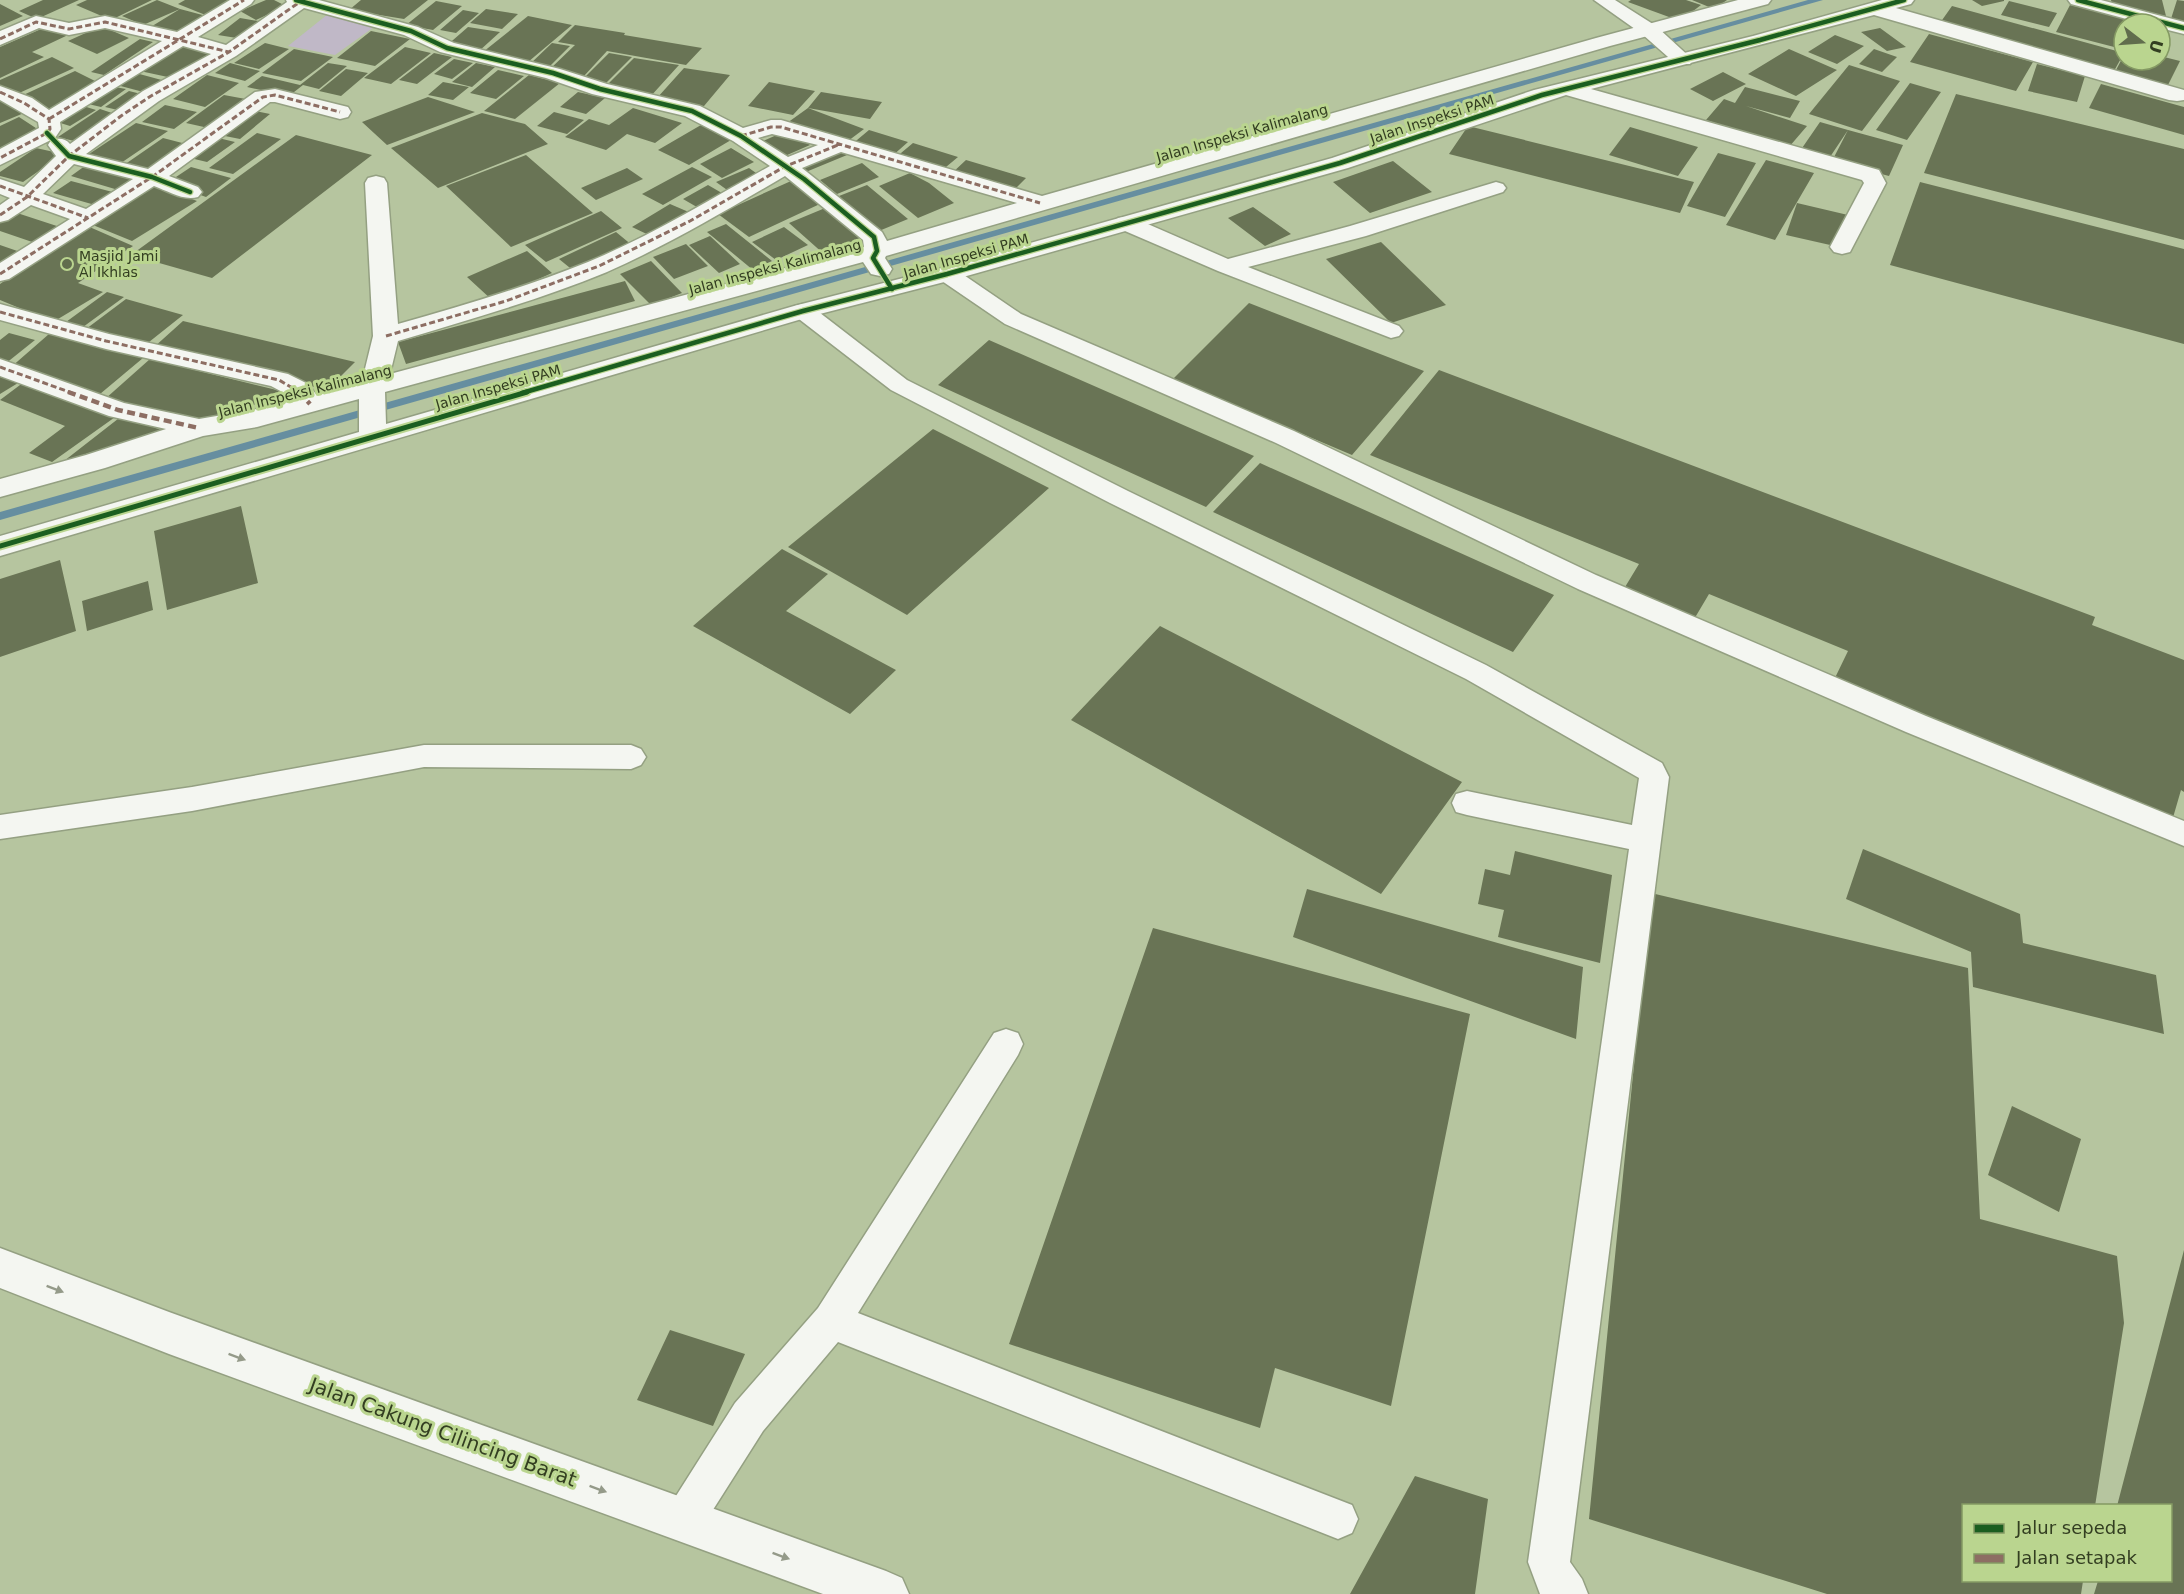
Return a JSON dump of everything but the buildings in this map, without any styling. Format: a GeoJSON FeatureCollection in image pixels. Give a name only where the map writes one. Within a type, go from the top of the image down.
{"type":"FeatureCollection","features":[{"type":"Feature","properties":{"kind":"main road"},"geometry":{"type":"LineString","coordinates":[[0,158],[244,0]]}},
{"type":"Feature","properties":{"kind":"main road","name":"Jalan Inspeksi Kalimalang"},"geometry":{"type":"LineString","coordinates":[[0,488],[96,462],[199,428],[257,418],[374,389],[875,254],[1040,203],[1652,33],[1761,0]]}},
{"type":"Feature","properties":{"kind":"main road","name":"Jalan Inspeksi PAM"},"geometry":{"type":"LineString","coordinates":[[0,546],[372,430],[891,287],[947,274],[1340,163],[1567,89],[1904,0]]}},
{"type":"Feature","properties":{"kind":"main road"},"geometry":{"type":"LineString","coordinates":[[2078,0],[2184,28]]}},
{"type":"Feature","properties":{"kind":"main road"},"geometry":{"type":"LineString","coordinates":[[0,215],[27,197],[69,156],[151,96],[177,84],[229,52],[298,1],[411,31],[447,48],[553,73],[600,89],[692,111],[741,136],[813,185],[874,237],[875,254],[891,287]]}},
{"type":"Feature","properties":{"kind":"main road"},"geometry":{"type":"LineString","coordinates":[[1876,9],[2177,95]]}},
{"type":"Feature","properties":{"kind":"main road"},"geometry":{"type":"LineString","coordinates":[[0,39],[36,22],[69,29],[105,22],[229,52]]}},
{"type":"Feature","properties":{"kind":"main road"},"geometry":{"type":"LineString","coordinates":[[1567,89],[1871,175],[1875,183],[1842,247]]}},
{"type":"Feature","properties":{"kind":"main road"},"geometry":{"type":"LineString","coordinates":[[0,92],[24,103],[48,126],[69,156],[152,177],[190,192]]}},
{"type":"Feature","properties":{"kind":"main road"},"geometry":{"type":"LineString","coordinates":[[0,274],[152,177],[269,95],[340,112]]}},
{"type":"Feature","properties":{"kind":"main road"},"geometry":{"type":"LineString","coordinates":[[741,136],[771,127],[781,127],[1040,203]]}},
{"type":"Feature","properties":{"kind":"main road"},"geometry":{"type":"LineString","coordinates":[[387,336],[506,301],[600,266],[690,221],[784,167],[838,145]]}},
{"type":"Feature","properties":{"kind":"main road"},"geometry":{"type":"LineString","coordinates":[[372,430],[374,389],[387,336],[376,183]]}},
{"type":"Feature","properties":{"kind":"main road"},"geometry":{"type":"LineString","coordinates":[[0,186],[88,218]]}},
{"type":"Feature","properties":{"kind":"main road"},"geometry":{"type":"LineString","coordinates":[[0,312],[106,340],[279,380],[297,389],[310,404]]}},
{"type":"Feature","properties":{"kind":"main road"},"geometry":{"type":"LineString","coordinates":[[0,367],[118,410],[199,428]]}},
{"type":"Feature","properties":{"kind":"main road","name":"Jalan Cakung Cilincing Barat"},"geometry":{"type":"LineString","coordinates":[[0,1268],[886,1594]]}},
{"type":"Feature","properties":{"kind":"lane"},"geometry":{"type":"LineString","coordinates":[[1603,0],[1652,33],[1681,58]]}},
{"type":"Feature","properties":{"kind":"lane"},"geometry":{"type":"LineString","coordinates":[[1226,266],[1358,231],[1496,188]]}},
{"type":"Feature","properties":{"kind":"lane"},"geometry":{"type":"LineString","coordinates":[[1126,223],[1226,266],[1391,331]]}},
{"type":"Feature","properties":{"kind":"lane"},"geometry":{"type":"LineString","coordinates":[[947,274],[1012,319],[1285,436],[1587,582],[1916,723],[2184,834]]}},
{"type":"Feature","properties":{"kind":"lane"},"geometry":{"type":"LineString","coordinates":[[803,311],[899,385],[1119,497],[1476,672],[1652,771],[1654,777],[1549,1562],[1555,1580],[1567,1594]]}},
{"type":"Feature","properties":{"kind":"lane"},"geometry":{"type":"LineString","coordinates":[[0,827],[192,799],[424,756],[631,757]]}},
{"type":"Feature","properties":{"kind":"lane"},"geometry":{"type":"LineString","coordinates":[[1467,802],[1645,840]]}},
{"type":"Feature","properties":{"kind":"lane"},"geometry":{"type":"LineString","coordinates":[[683,1521],[749,1417],[831,1321],[1006,1044]]}},
{"type":"Feature","properties":{"kind":"lane"},"geometry":{"type":"LineString","coordinates":[[831,1321],[1338,1519]]}},
{"type":"Feature","properties":{"kind":"shaded area"},"geometry":{"type":"Polygon","coordinates":[[[328,14],[374,27],[335,55],[288,46],[328,14]]]}},
{"type":"Feature","properties":{"kind":"waterway"},"geometry":{"type":"LineString","coordinates":[[0,516],[1818,0]]}},
{"type":"Feature","properties":{"kind":"marked path"},"geometry":{"type":"LineString","coordinates":[[49,119],[244,0]]}},
{"type":"Feature","properties":{"kind":"marked path"},"geometry":{"type":"LineString","coordinates":[[0,215],[27,197],[69,156],[121,116],[151,96],[229,52],[301,1]]}},
{"type":"Feature","properties":{"kind":"marked path"},"geometry":{"type":"LineString","coordinates":[[0,39],[36,22],[69,29],[105,22],[229,52]]}},
{"type":"Feature","properties":{"kind":"marked path"},"geometry":{"type":"LineString","coordinates":[[0,92],[24,103],[49,119],[50,129],[47,133],[0,158]]}},
{"type":"Feature","properties":{"kind":"marked path"},"geometry":{"type":"LineString","coordinates":[[0,274],[152,177],[263,97],[275,95],[340,112]]}},
{"type":"Feature","properties":{"kind":"marked path"},"geometry":{"type":"LineString","coordinates":[[741,136],[771,127],[781,127],[1040,203]]}},
{"type":"Feature","properties":{"kind":"marked path"},"geometry":{"type":"LineString","coordinates":[[386,336],[506,301],[599,266],[690,221],[784,167],[838,145]]}},
{"type":"Feature","properties":{"kind":"marked path"},"geometry":{"type":"LineString","coordinates":[[0,186],[88,218]]}},
{"type":"Feature","properties":{"kind":"marked path"},"geometry":{"type":"LineString","coordinates":[[0,312],[106,341],[279,380],[297,389],[310,404]]}},
{"type":"Feature","properties":{"kind":"marked path"},"geometry":{"type":"LineString","coordinates":[[0,367],[118,410],[199,428]]}},
{"type":"Feature","properties":{"kind":"cycle path"},"geometry":{"type":"LineString","coordinates":[[296,0],[411,31],[447,48],[553,73],[600,89],[692,111],[741,136],[804,179],[874,237],[877,251],[873,258],[892,289]]}},
{"type":"Feature","properties":{"kind":"cycle path"},"geometry":{"type":"LineString","coordinates":[[0,546],[803,311],[947,274],[1340,163],[1542,95],[1760,40],[1904,0]]}},
{"type":"Feature","properties":{"kind":"cycle path"},"geometry":{"type":"LineString","coordinates":[[2078,0],[2184,28]]}},
{"type":"Feature","properties":{"kind":"cycle path"},"geometry":{"type":"LineString","coordinates":[[47,133],[69,156],[152,177],[190,192]]}},
{"type":"Feature","properties":{"kind":"place","name":"Masjid Jami Al Ikhlas"},"geometry":{"type":"Point","coordinates":[67,264]}}]}
